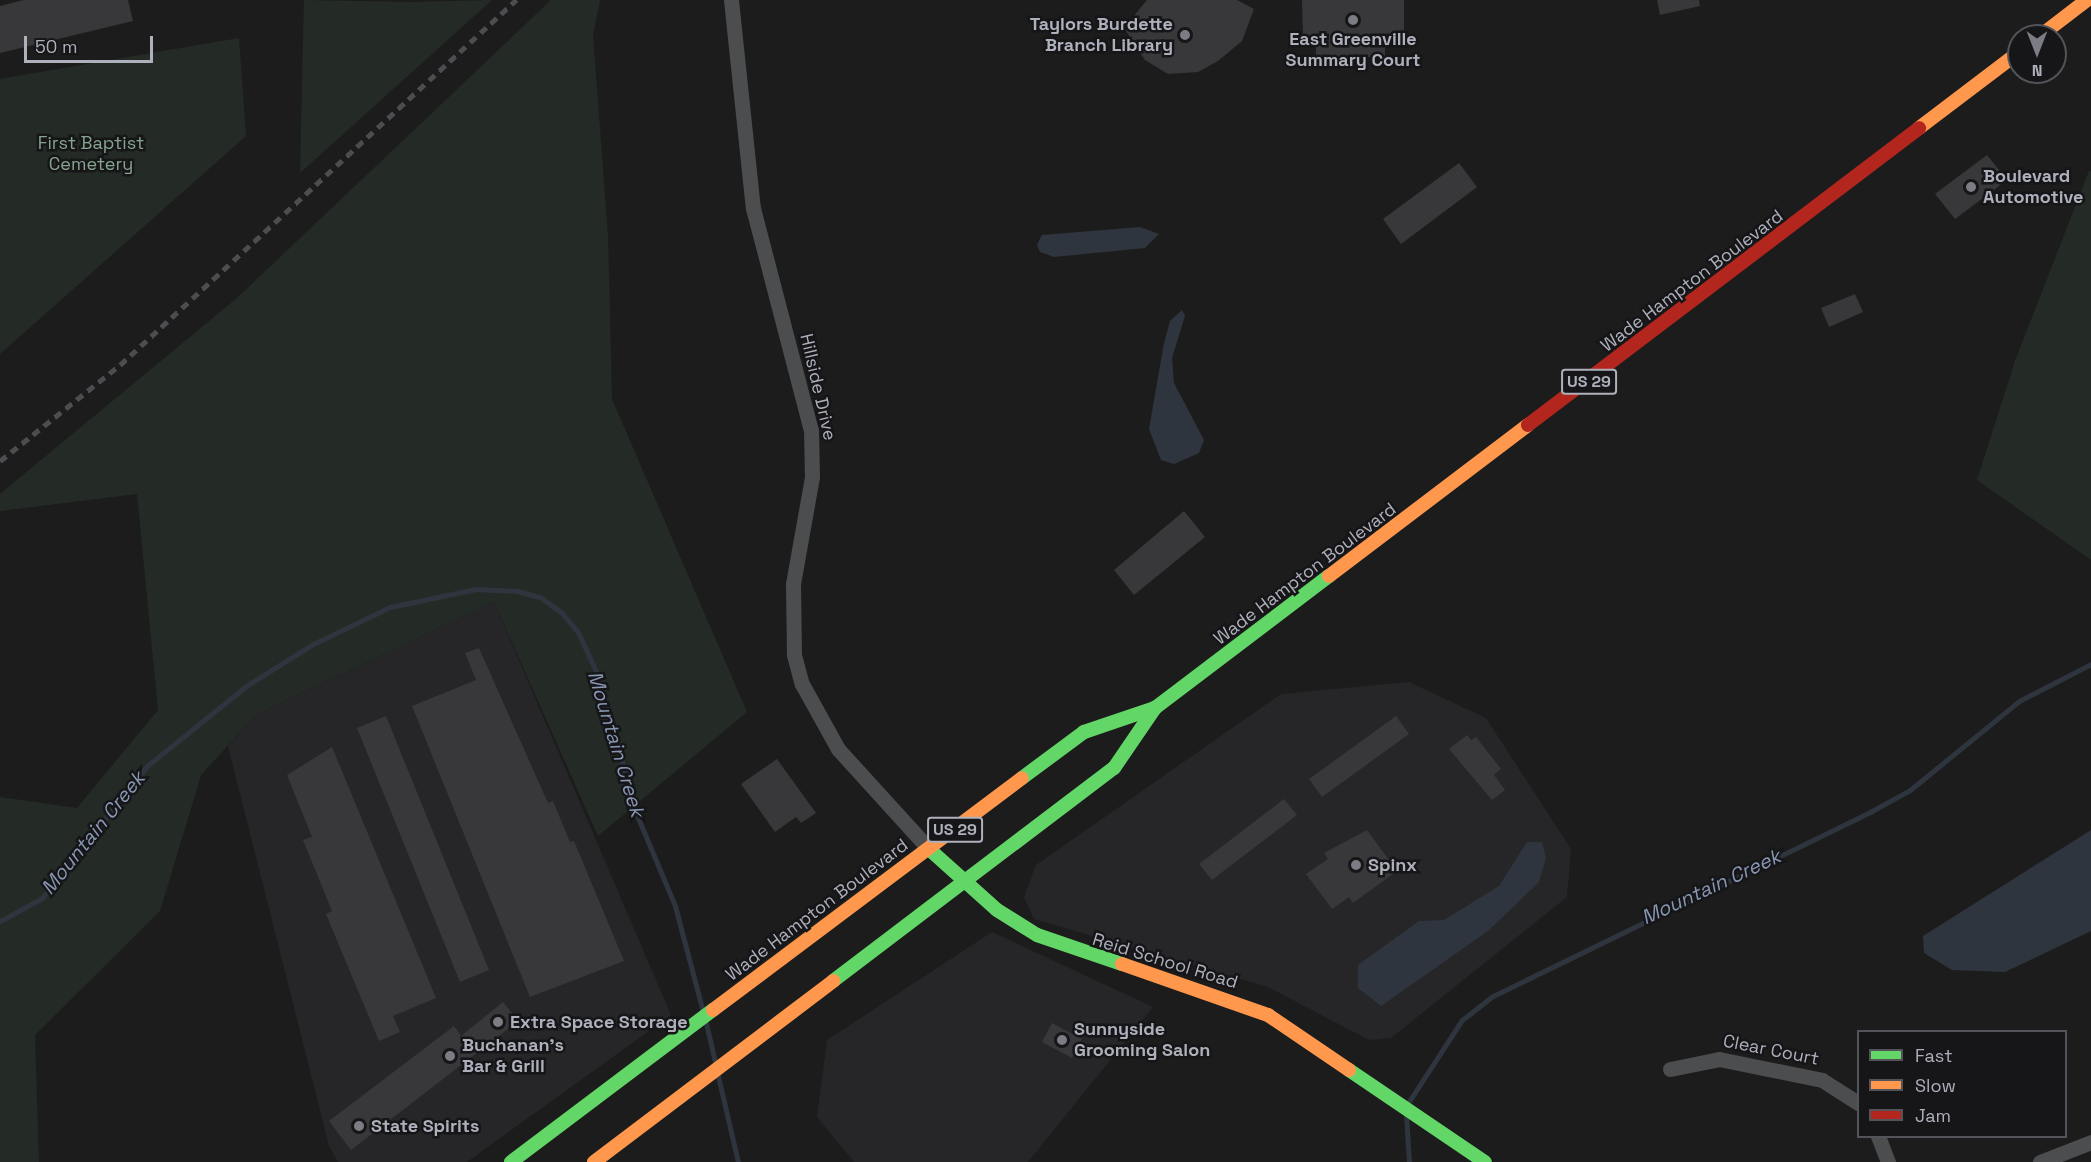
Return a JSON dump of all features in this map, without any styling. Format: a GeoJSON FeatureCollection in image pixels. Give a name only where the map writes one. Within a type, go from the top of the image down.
{"type":"FeatureCollection","features":[{"type":"Feature","properties":{"kind":"main road"},"geometry":{"type":"LineString","coordinates":[[2056,24],[2087,0]]}},
{"type":"Feature","properties":{"kind":"main road","name":"Wade Hampton Boulevard"},"geometry":{"type":"LineString","coordinates":[[594,1162],[1114,768],[1155,708],[2007,61]]}},
{"type":"Feature","properties":{"kind":"main road","name":"Wade Hampton Boulevard"},"geometry":{"type":"LineString","coordinates":[[511,1162],[1084,732],[1155,708]]}},
{"type":"Feature","properties":{"kind":"main road","name":"Reid School Road"},"geometry":{"type":"LineString","coordinates":[[929,849],[1005,917],[1037,935],[1094,959],[1240,1002],[1363,1075],[1455,1138],[1485,1162]]}},
{"type":"Feature","properties":{"kind":"street","name":"Hillside Drive"},"geometry":{"type":"LineString","coordinates":[[730,0],[753,208],[812,438],[812,477],[793,584],[794,654],[802,684],[838,749],[929,849]]}},
{"type":"Feature","properties":{"kind":"street","name":"Clear Court"},"geometry":{"type":"LineString","coordinates":[[1670,1069],[1719,1059],[1822,1080],[1857,1101]]}},
{"type":"Feature","properties":{"kind":"street"},"geometry":{"type":"LineString","coordinates":[[1878,1138],[1888,1162]]}},
{"type":"Feature","properties":{"kind":"street"},"geometry":{"type":"LineString","coordinates":[[2040,1162],[2091,1142]]}},
{"type":"Feature","properties":{"kind":"shaded area"},"geometry":{"type":"Polygon","coordinates":[[[1140,227],[1159,234],[1145,248],[1054,257],[1040,252],[1037,245],[1042,235],[1140,227]]]}},
{"type":"Feature","properties":{"kind":"shaded area"},"geometry":{"type":"Polygon","coordinates":[[[1182,310],[1185,316],[1172,358],[1174,383],[1204,440],[1199,453],[1174,464],[1161,460],[1149,429],[1170,321],[1182,310]]]}},
{"type":"Feature","properties":{"kind":"shaded area"},"geometry":{"type":"Polygon","coordinates":[[[494,602],[671,1015],[467,1162],[338,1162],[329,1146],[228,746],[257,714],[494,602]]]}},
{"type":"Feature","properties":{"kind":"shaded area"},"geometry":{"type":"Polygon","coordinates":[[[1409,682],[1486,718],[1571,849],[1567,897],[1391,1038],[1369,1040],[1268,987],[1034,919],[1024,897],[1036,865],[1281,694],[1409,682]]]}},
{"type":"Feature","properties":{"kind":"shaded area"},"geometry":{"type":"Polygon","coordinates":[[[2091,830],[2091,931],[2005,972],[1952,970],[1924,953],[1923,936],[2091,830]]]}},
{"type":"Feature","properties":{"kind":"shaded area"},"geometry":{"type":"Polygon","coordinates":[[[1527,842],[1542,842],[1546,858],[1539,882],[1488,931],[1381,1006],[1358,988],[1358,965],[1419,921],[1444,920],[1499,886],[1527,842]]]}},
{"type":"Feature","properties":{"kind":"shaded area"},"geometry":{"type":"Polygon","coordinates":[[[992,932],[1153,1007],[1028,1162],[854,1162],[817,1117],[827,1040],[992,932]]]}},
{"type":"Feature","properties":{"kind":"green space"},"geometry":{"type":"Polygon","coordinates":[[[304,0],[411,2],[492,0],[300,173],[304,0]]]}},
{"type":"Feature","properties":{"kind":"green space"},"geometry":{"type":"Polygon","coordinates":[[[551,0],[600,0],[593,35],[608,236],[612,399],[747,712],[598,836],[494,602],[257,714],[201,775],[160,911],[35,1035],[39,1162],[0,1162],[0,797],[77,808],[158,710],[137,494],[0,511],[0,494],[237,298],[551,0]]]}},
{"type":"Feature","properties":{"kind":"green space","name":"First Baptist Cemetery"},"geometry":{"type":"Polygon","coordinates":[[[239,38],[246,136],[0,354],[0,79],[239,38]]]}},
{"type":"Feature","properties":{"kind":"green space"},"geometry":{"type":"Polygon","coordinates":[[[2089,171],[2091,171],[2091,560],[1977,480],[2015,361],[2089,171]]]}},
{"type":"Feature","properties":{"kind":"building"},"geometry":{"type":"Polygon","coordinates":[[[24,0],[128,0],[133,21],[0,53],[0,6],[24,0]]]}},
{"type":"Feature","properties":{"kind":"building","name":"Taylors Burdette Branch Library"},"geometry":{"type":"Polygon","coordinates":[[[1147,0],[1237,0],[1254,9],[1242,41],[1218,61],[1198,72],[1168,74],[1145,60],[1124,28],[1147,0]]]}},
{"type":"Feature","properties":{"kind":"building","name":"East Greenville Summary Court"},"geometry":{"type":"Polygon","coordinates":[[[1302,0],[1404,0],[1404,39],[1385,39],[1385,57],[1316,57],[1316,39],[1303,39],[1302,0]]]}},
{"type":"Feature","properties":{"kind":"building"},"geometry":{"type":"Polygon","coordinates":[[[1657,0],[1699,0],[1700,6],[1660,15],[1657,0]]]}},
{"type":"Feature","properties":{"kind":"building","name":"Boulevard Automotive"},"geometry":{"type":"Polygon","coordinates":[[[1987,155],[2007,180],[1955,219],[1935,194],[1987,155]]]}},
{"type":"Feature","properties":{"kind":"building"},"geometry":{"type":"Polygon","coordinates":[[[1459,163],[1477,187],[1401,244],[1383,219],[1459,163]]]}},
{"type":"Feature","properties":{"kind":"building"},"geometry":{"type":"Polygon","coordinates":[[[1855,294],[1863,312],[1829,327],[1821,308],[1855,294]]]}},
{"type":"Feature","properties":{"kind":"building"},"geometry":{"type":"Polygon","coordinates":[[[1184,511],[1205,537],[1134,595],[1114,570],[1184,511]]]}},
{"type":"Feature","properties":{"kind":"building"},"geometry":{"type":"Polygon","coordinates":[[[479,648],[548,803],[553,801],[570,842],[574,841],[624,961],[530,997],[412,706],[476,680],[465,653],[479,648]]]}},
{"type":"Feature","properties":{"kind":"building"},"geometry":{"type":"Polygon","coordinates":[[[386,716],[489,970],[460,982],[357,728],[386,716]]]}},
{"type":"Feature","properties":{"kind":"building"},"geometry":{"type":"Polygon","coordinates":[[[1396,716],[1409,734],[1322,797],[1309,779],[1396,716]]]}},
{"type":"Feature","properties":{"kind":"building"},"geometry":{"type":"Polygon","coordinates":[[[1467,735],[1471,740],[1476,737],[1501,769],[1494,775],[1505,790],[1492,800],[1449,749],[1467,735]]]}},
{"type":"Feature","properties":{"kind":"building"},"geometry":{"type":"Polygon","coordinates":[[[332,747],[436,998],[393,1016],[400,1032],[379,1041],[326,914],[332,911],[303,840],[312,837],[287,775],[332,747]]]}},
{"type":"Feature","properties":{"kind":"building"},"geometry":{"type":"Polygon","coordinates":[[[777,759],[816,813],[801,823],[796,817],[775,832],[741,784],[777,759]]]}},
{"type":"Feature","properties":{"kind":"building"},"geometry":{"type":"Polygon","coordinates":[[[1284,799],[1297,815],[1212,880],[1199,864],[1284,799]]]}},
{"type":"Feature","properties":{"kind":"building","name":"Spinx"},"geometry":{"type":"Polygon","coordinates":[[[1367,830],[1397,871],[1353,903],[1349,897],[1332,909],[1306,874],[1328,859],[1324,853],[1367,830]]]}},
{"type":"Feature","properties":{"kind":"building"},"geometry":{"type":"Polygon","coordinates":[[[503,1002],[518,1021],[351,1150],[329,1121],[454,1026],[461,1036],[503,1002]]]}},
{"type":"Feature","properties":{"kind":"building","name":"Sunnyside Grooming Salon"},"geometry":{"type":"Polygon","coordinates":[[[1052,1023],[1082,1039],[1072,1058],[1042,1042],[1052,1023]]]}},
{"type":"Feature","properties":{"kind":"waterway","name":"Mountain Creek"},"geometry":{"type":"LineString","coordinates":[[0,921],[42,898],[147,766],[246,686],[313,644],[390,607],[476,589],[517,591],[540,597],[562,613],[578,632],[600,680],[636,813],[675,906],[702,1008]]}},
{"type":"Feature","properties":{"kind":"waterway","name":"Mountain Creek"},"geometry":{"type":"LineString","coordinates":[[1408,1103],[1462,1020],[1491,997],[1870,812],[1910,790],[2019,701],[2091,664]]}},
{"type":"Feature","properties":{"kind":"waterway","name":"Mountain Creek"},"geometry":{"type":"LineString","coordinates":[[706,1023],[715,1061]]}},
{"type":"Feature","properties":{"kind":"waterway","name":"Mountain Creek"},"geometry":{"type":"LineString","coordinates":[[718,1076],[738,1162]]}},
{"type":"Feature","properties":{"kind":"waterway","name":"Mountain Creek"},"geometry":{"type":"LineString","coordinates":[[1406,1115],[1409,1162]]}},
{"type":"Feature","properties":{"kind":"railway"},"geometry":{"type":"LineString","coordinates":[[0,461],[120,365],[516,0]]}},
{"type":"Feature","properties":{"kind":"traffic: fast"},"geometry":{"type":"LineString","coordinates":[[1022,778],[1084,732],[1155,708],[1329,576]]}},
{"type":"Feature","properties":{"kind":"traffic: fast"},"geometry":{"type":"LineString","coordinates":[[833,981],[1114,768],[1155,708]]}},
{"type":"Feature","properties":{"kind":"traffic: fast"},"geometry":{"type":"LineString","coordinates":[[929,849],[997,910],[1037,935],[1122,964]]}},
{"type":"Feature","properties":{"kind":"traffic: fast"},"geometry":{"type":"LineString","coordinates":[[511,1162],[713,1010]]}},
{"type":"Feature","properties":{"kind":"traffic: fast"},"geometry":{"type":"LineString","coordinates":[[1349,1070],[1485,1162]]}},
{"type":"Feature","properties":{"kind":"traffic: slow"},"geometry":{"type":"LineString","coordinates":[[2056,24],[2087,0]]}},
{"type":"Feature","properties":{"kind":"traffic: slow"},"geometry":{"type":"LineString","coordinates":[[1919,128],[2007,61]]}},
{"type":"Feature","properties":{"kind":"traffic: slow"},"geometry":{"type":"LineString","coordinates":[[1329,576],[1528,425]]}},
{"type":"Feature","properties":{"kind":"traffic: slow"},"geometry":{"type":"LineString","coordinates":[[713,1010],[1022,778]]}},
{"type":"Feature","properties":{"kind":"traffic: slow"},"geometry":{"type":"LineString","coordinates":[[1122,964],[1268,1015],[1349,1070]]}},
{"type":"Feature","properties":{"kind":"traffic: slow"},"geometry":{"type":"LineString","coordinates":[[594,1162],[833,981]]}},
{"type":"Feature","properties":{"kind":"traffic: jam"},"geometry":{"type":"LineString","coordinates":[[1528,425],[1919,128]]}},
{"type":"Feature","properties":{"kind":"place","name":"East Greenville Summary Court"},"geometry":{"type":"Point","coordinates":[1353,20]}},
{"type":"Feature","properties":{"kind":"place","name":"Taylors Burdette Branch Library"},"geometry":{"type":"Point","coordinates":[1185,35]}},
{"type":"Feature","properties":{"kind":"place","name":"Boulevard Automotive"},"geometry":{"type":"Point","coordinates":[1971,187]}},
{"type":"Feature","properties":{"kind":"place","name":"Spinx"},"geometry":{"type":"Point","coordinates":[1356,865]}},
{"type":"Feature","properties":{"kind":"place","name":"Extra Space Storage"},"geometry":{"type":"Point","coordinates":[498,1022]}},
{"type":"Feature","properties":{"kind":"place","name":"Sunnyside Grooming Salon"},"geometry":{"type":"Point","coordinates":[1062,1040]}},
{"type":"Feature","properties":{"kind":"place","name":"Buchanan’s Bar & Grill"},"geometry":{"type":"Point","coordinates":[450,1056]}},
{"type":"Feature","properties":{"kind":"place","name":"State Spirits"},"geometry":{"type":"Point","coordinates":[359,1126]}}]}
